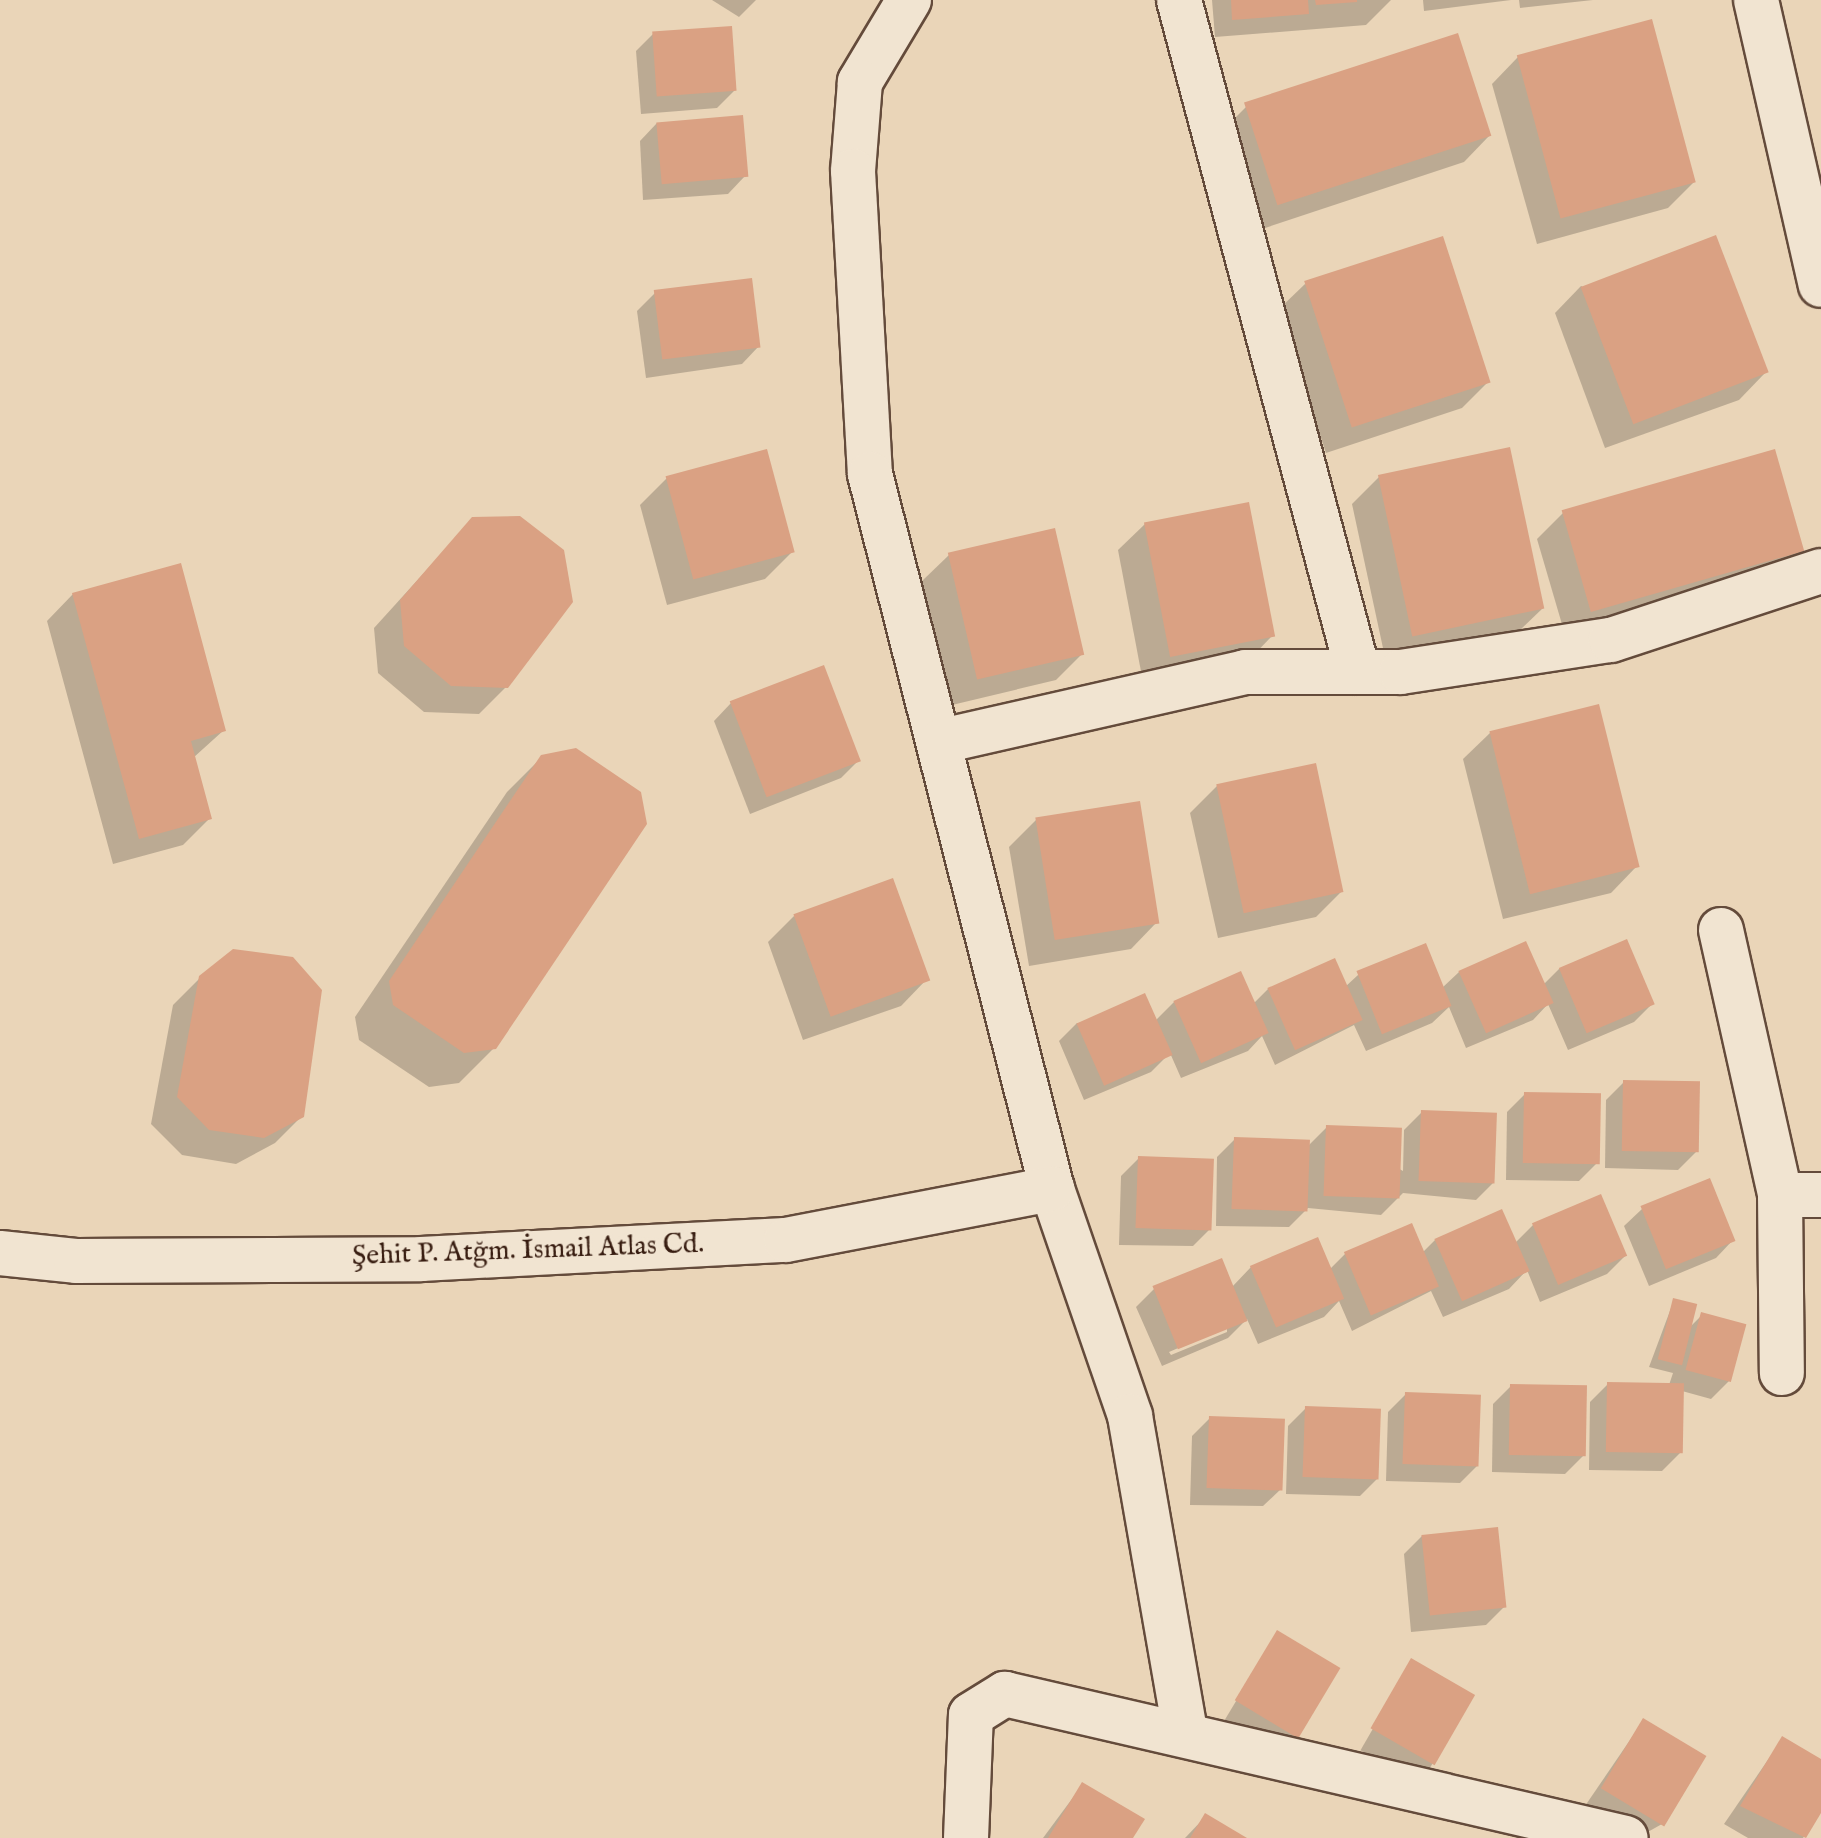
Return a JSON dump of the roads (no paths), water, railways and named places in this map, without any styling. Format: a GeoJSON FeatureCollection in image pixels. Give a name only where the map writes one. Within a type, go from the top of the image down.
{"type":"FeatureCollection","features":[{"type":"Feature","properties":{"kind":"street"},"geometry":{"type":"LineString","coordinates":[[909,0],[860,82],[853,171],[870,474],[942,741],[1052,1189],[1130,1416],[1185,1730]]}},
{"type":"Feature","properties":{"kind":"street"},"geometry":{"type":"LineString","coordinates":[[1179,0],[1358,672]]}},
{"type":"Feature","properties":{"kind":"street"},"geometry":{"type":"LineString","coordinates":[[1756,0],[1821,285]]}},
{"type":"Feature","properties":{"kind":"street"},"geometry":{"type":"LineString","coordinates":[[942,741],[1245,672],[1358,672],[1611,640],[1821,571]]}},
{"type":"Feature","properties":{"kind":"street"},"geometry":{"type":"LineString","coordinates":[[1721,930],[1800,1195],[1782,1373]]}},
{"type":"Feature","properties":{"kind":"street","name":"Şehit P. Atğm. İsmail Atlas Cd."},"geometry":{"type":"LineString","coordinates":[[0,1253],[76,1261],[421,1259],[786,1240],[1052,1189]]}},
{"type":"Feature","properties":{"kind":"street"},"geometry":{"type":"LineString","coordinates":[[966,1838],[971,1715],[1005,1694],[1185,1730],[1626,1838]]}}]}
